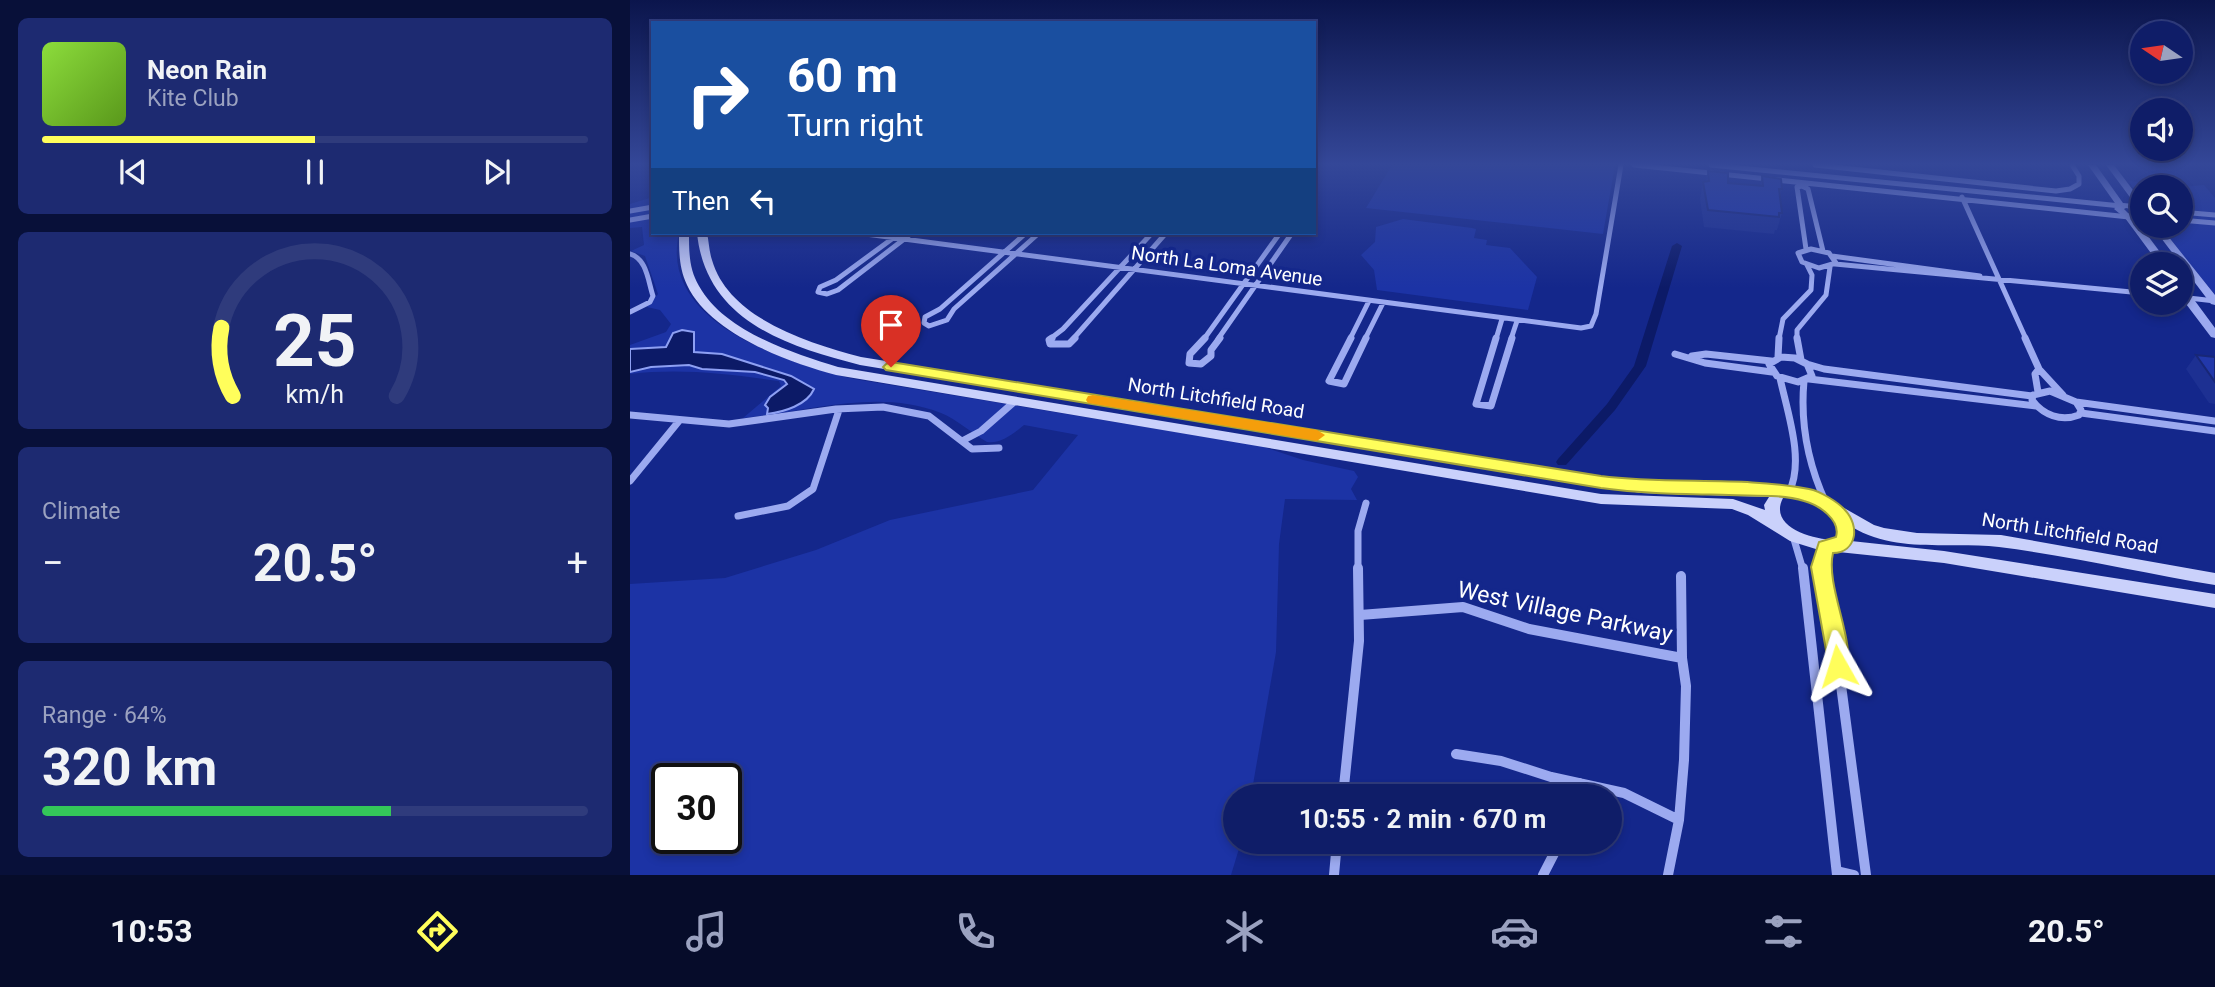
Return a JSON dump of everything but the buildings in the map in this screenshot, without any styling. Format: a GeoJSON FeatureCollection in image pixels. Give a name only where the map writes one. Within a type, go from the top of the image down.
{"type":"FeatureCollection","features":[{"type":"Feature","properties":{"kind":"main road","name":"North Litchfield Road"},"geometry":{"type":"LineString","coordinates":[[684,235],[682,259],[695,289],[722,319],[756,341],[836,370],[1601,499],[1641,495],[1787,492],[1809,495],[1866,529],[1900,538],[1978,538],[2215,579]]}},
{"type":"Feature","properties":{"kind":"main road","name":"North Litchfield Road"},"geometry":{"type":"LineString","coordinates":[[702,235],[708,270],[733,303],[780,333],[837,355],[949,377],[1601,482],[1641,495],[1733,504],[1753,511],[1813,545],[1832,547]]}},
{"type":"Feature","properties":{"kind":"main road"},"geometry":{"type":"LineString","coordinates":[[1787,492],[1777,496],[1772,505],[1773,513],[1787,532]]}},
{"type":"Feature","properties":{"kind":"main road"},"geometry":{"type":"LineString","coordinates":[[1832,508],[1844,522],[1846,532],[1844,540],[1832,547]]}},
{"type":"Feature","properties":{"kind":"main road"},"geometry":{"type":"LineString","coordinates":[[1832,547],[1944,557],[2215,601]]}},
{"type":"Feature","properties":{"kind":"street","name":"North La Loma Avenue"},"geometry":{"type":"LineString","coordinates":[[872,235],[894,238],[902,236],[1016,254],[1574,328],[1591,326],[1595,314],[1613,206]]}},
{"type":"Feature","properties":{"kind":"street"},"geometry":{"type":"LineString","coordinates":[[1800,206],[1806,249]]}},
{"type":"Feature","properties":{"kind":"street"},"geometry":{"type":"LineString","coordinates":[[1812,206],[1824,251]]}},
{"type":"Feature","properties":{"kind":"street"},"geometry":{"type":"LineString","coordinates":[[1965,206],[2039,369],[2063,395],[2076,402],[2215,421]]}},
{"type":"Feature","properties":{"kind":"street"},"geometry":{"type":"LineString","coordinates":[[2025,206],[2129,217]]}},
{"type":"Feature","properties":{"kind":"street"},"geometry":{"type":"LineString","coordinates":[[2130,207],[2121,206],[2119,211],[2129,217],[2155,252]]}},
{"type":"Feature","properties":{"kind":"street"},"geometry":{"type":"LineString","coordinates":[[630,211],[651,207]]}},
{"type":"Feature","properties":{"kind":"street"},"geometry":{"type":"LineString","coordinates":[[2193,213],[2215,215]]}},
{"type":"Feature","properties":{"kind":"street"},"geometry":{"type":"LineString","coordinates":[[630,220],[651,216]]}},
{"type":"Feature","properties":{"kind":"street"},"geometry":{"type":"LineString","coordinates":[[2193,221],[2215,223]]}},
{"type":"Feature","properties":{"kind":"street"},"geometry":{"type":"LineString","coordinates":[[1024,235],[940,309],[925,317],[924,323],[929,326],[947,320],[954,309],[1037,235]]}},
{"type":"Feature","properties":{"kind":"street"},"geometry":{"type":"LineString","coordinates":[[1150,235],[1063,329],[1053,334],[1049,340],[1050,344],[1069,344],[1164,235]]}},
{"type":"Feature","properties":{"kind":"street"},"geometry":{"type":"LineString","coordinates":[[1278,235],[1197,349],[1190,354],[1187,361],[1189,363],[1195,365],[1207,362],[1228,325],[1292,235]]}},
{"type":"Feature","properties":{"kind":"street"},"geometry":{"type":"LineString","coordinates":[[894,238],[820,288],[818,292],[830,294],[841,289],[902,236]]}},
{"type":"Feature","properties":{"kind":"street"},"geometry":{"type":"LineString","coordinates":[[2166,238],[2215,301]]}},
{"type":"Feature","properties":{"kind":"street"},"geometry":{"type":"LineString","coordinates":[[1274,241],[1286,243]]}},
{"type":"Feature","properties":{"kind":"street"},"geometry":{"type":"LineString","coordinates":[[2130,292],[1980,277],[1971,273],[1832,256],[1824,251],[1806,249],[1800,251],[1797,256],[1812,273],[1812,287],[1808,296],[1783,319],[1770,368],[1780,378],[1791,381],[1807,380],[2036,406],[2062,418],[2076,417],[2081,413],[2215,431]]}},
{"type":"Feature","properties":{"kind":"street"},"geometry":{"type":"LineString","coordinates":[[630,254],[637,256],[643,263],[653,296],[650,302],[630,312]]}},
{"type":"Feature","properties":{"kind":"street"},"geometry":{"type":"LineString","coordinates":[[1832,256],[1826,295],[1797,330],[1797,349],[1813,372],[1803,393],[1811,463],[1832,508]]}},
{"type":"Feature","properties":{"kind":"street"},"geometry":{"type":"LineString","coordinates":[[1807,265],[1974,279],[1980,277]]}},
{"type":"Feature","properties":{"kind":"street"},"geometry":{"type":"LineString","coordinates":[[850,269],[861,270]]}},
{"type":"Feature","properties":{"kind":"street"},"geometry":{"type":"LineString","coordinates":[[965,287],[977,288]]}},
{"type":"Feature","properties":{"kind":"street"},"geometry":{"type":"LineString","coordinates":[[2193,298],[2215,301]]}},
{"type":"Feature","properties":{"kind":"street"},"geometry":{"type":"LineString","coordinates":[[1369,301],[1329,382],[1344,384],[1383,303]]}},
{"type":"Feature","properties":{"kind":"street"},"geometry":{"type":"LineString","coordinates":[[2193,304],[2215,335]]}},
{"type":"Feature","properties":{"kind":"street"},"geometry":{"type":"LineString","coordinates":[[1086,305],[1100,306]]}},
{"type":"Feature","properties":{"kind":"street"},"geometry":{"type":"LineString","coordinates":[[1502,319],[1476,404],[1492,406],[1517,321]]}},
{"type":"Feature","properties":{"kind":"street"},"geometry":{"type":"LineString","coordinates":[[1215,323],[1228,325]]}},
{"type":"Feature","properties":{"kind":"street"},"geometry":{"type":"LineString","coordinates":[[1349,340],[1364,342]]}},
{"type":"Feature","properties":{"kind":"street"},"geometry":{"type":"LineString","coordinates":[[1692,357],[1706,354],[1804,362],[1824,369],[2063,395]]}},
{"type":"Feature","properties":{"kind":"street"},"geometry":{"type":"LineString","coordinates":[[1675,355],[1692,357],[1706,363],[1773,373]]}},
{"type":"Feature","properties":{"kind":"street"},"geometry":{"type":"LineString","coordinates":[[1489,360],[1504,362]]}},
{"type":"Feature","properties":{"kind":"street"},"geometry":{"type":"LineString","coordinates":[[2036,406],[2035,374],[2039,369]]}},
{"type":"Feature","properties":{"kind":"street"},"geometry":{"type":"LineString","coordinates":[[1780,378],[1797,463],[1796,479],[1787,492]]}},
{"type":"Feature","properties":{"kind":"street"},"geometry":{"type":"LineString","coordinates":[[962,441],[981,431],[1014,402]]}},
{"type":"Feature","properties":{"kind":"street"},"geometry":{"type":"LineString","coordinates":[[2076,402],[2081,413]]}},
{"type":"Feature","properties":{"kind":"street"},"geometry":{"type":"LineString","coordinates":[[630,415],[679,421],[743,423],[867,406],[902,409],[931,417],[972,450],[999,448]]}},
{"type":"Feature","properties":{"kind":"street"},"geometry":{"type":"LineString","coordinates":[[738,516],[788,506],[813,489],[839,410]]}},
{"type":"Feature","properties":{"kind":"street"},"geometry":{"type":"LineString","coordinates":[[630,481],[679,421]]}},
{"type":"Feature","properties":{"kind":"street"},"geometry":{"type":"LineString","coordinates":[[1345,784],[1354,709],[1360,615],[1355,536],[1366,503]]}},
{"type":"Feature","properties":{"kind":"street"},"geometry":{"type":"LineString","coordinates":[[1787,532],[1802,564],[1808,598],[1837,873],[1854,875]]}},
{"type":"Feature","properties":{"kind":"street"},"geometry":{"type":"LineString","coordinates":[[1832,547],[1821,567],[1834,632],[1866,875]]}},
{"type":"Feature","properties":{"kind":"street"},"geometry":{"type":"LineString","coordinates":[[1681,576],[1682,657]]}},
{"type":"Feature","properties":{"kind":"street","name":"West Village Parkway"},"geometry":{"type":"LineString","coordinates":[[1360,615],[1463,607],[1529,629],[1682,657],[1686,686],[1684,760],[1679,820],[1668,875]]}},
{"type":"Feature","properties":{"kind":"street"},"geometry":{"type":"LineString","coordinates":[[1456,754],[1502,761],[1551,777],[1624,793],[1679,820]]}},
{"type":"Feature","properties":{"kind":"street"},"geometry":{"type":"LineString","coordinates":[[1334,875],[1336,854]]}},
{"type":"Feature","properties":{"kind":"street"},"geometry":{"type":"LineString","coordinates":[[1543,875],[1554,854]]}},
{"type":"Feature","properties":{"kind":"shaded area"},"geometry":{"type":"Polygon","coordinates":[[[630,206],[651,206],[651,235],[679,235],[678,265],[688,292],[708,315],[734,334],[796,362],[854,379],[1261,446],[1303,460],[1354,471],[1358,477],[1351,489],[1357,500],[1285,499],[1279,544],[1276,652],[1253,784],[1223,784],[1223,854],[1237,854],[1231,875],[630,875],[630,584],[725,578],[816,550],[890,520],[1033,490],[1078,435],[1024,425],[1002,440],[987,442],[941,413],[892,402],[843,404],[743,418],[781,386],[779,381],[686,372],[630,374],[630,345],[666,332],[671,324],[660,310],[647,307],[658,294],[645,256],[631,251],[644,245],[642,227],[630,228],[630,206]]]}},
{"type":"Feature","properties":{"kind":"shaded area"},"geometry":{"type":"Polygon","coordinates":[[[1367,206],[1608,206],[1603,234],[1366,208],[1367,206]]]}},
{"type":"Feature","properties":{"kind":"shaded area"},"geometry":{"type":"Polygon","coordinates":[[[2193,206],[2215,206],[2215,295],[2193,267],[2193,252],[2181,252],[2170,238],[2193,238],[2193,206]]]}},
{"type":"Feature","properties":{"kind":"shaded area"},"geometry":{"type":"Polygon","coordinates":[[[1403,219],[1476,229],[1474,238],[1487,240],[1486,245],[1510,248],[1537,277],[1528,310],[1377,290],[1374,270],[1361,255],[1375,242],[1376,227],[1403,219]]]}},
{"type":"Feature","properties":{"kind":"shaded area"},"geometry":{"type":"Polygon","coordinates":[[[682,330],[694,332],[694,352],[722,354],[791,376],[814,389],[801,403],[767,414],[768,408],[765,405],[770,397],[787,384],[784,380],[755,372],[702,369],[689,365],[651,367],[630,372],[630,349],[666,347],[673,333],[682,330]]]}},
{"type":"Feature","properties":{"kind":"waterway"},"geometry":{"type":"LineString","coordinates":[[1562,462],[1611,407],[1640,366],[1677,246]]}},
{"type":"Feature","properties":{"kind":"slow traffic"},"geometry":{"type":"LineString","coordinates":[[1093,400],[1317,435]]}},
{"type":"Feature","properties":{"kind":"route"},"geometry":{"type":"LineString","coordinates":[[891,367],[1640,488],[1753,490],[1809,495],[1838,513],[1846,532],[1844,540],[1838,546],[1825,547],[1821,567],[1838,666]]}}]}
